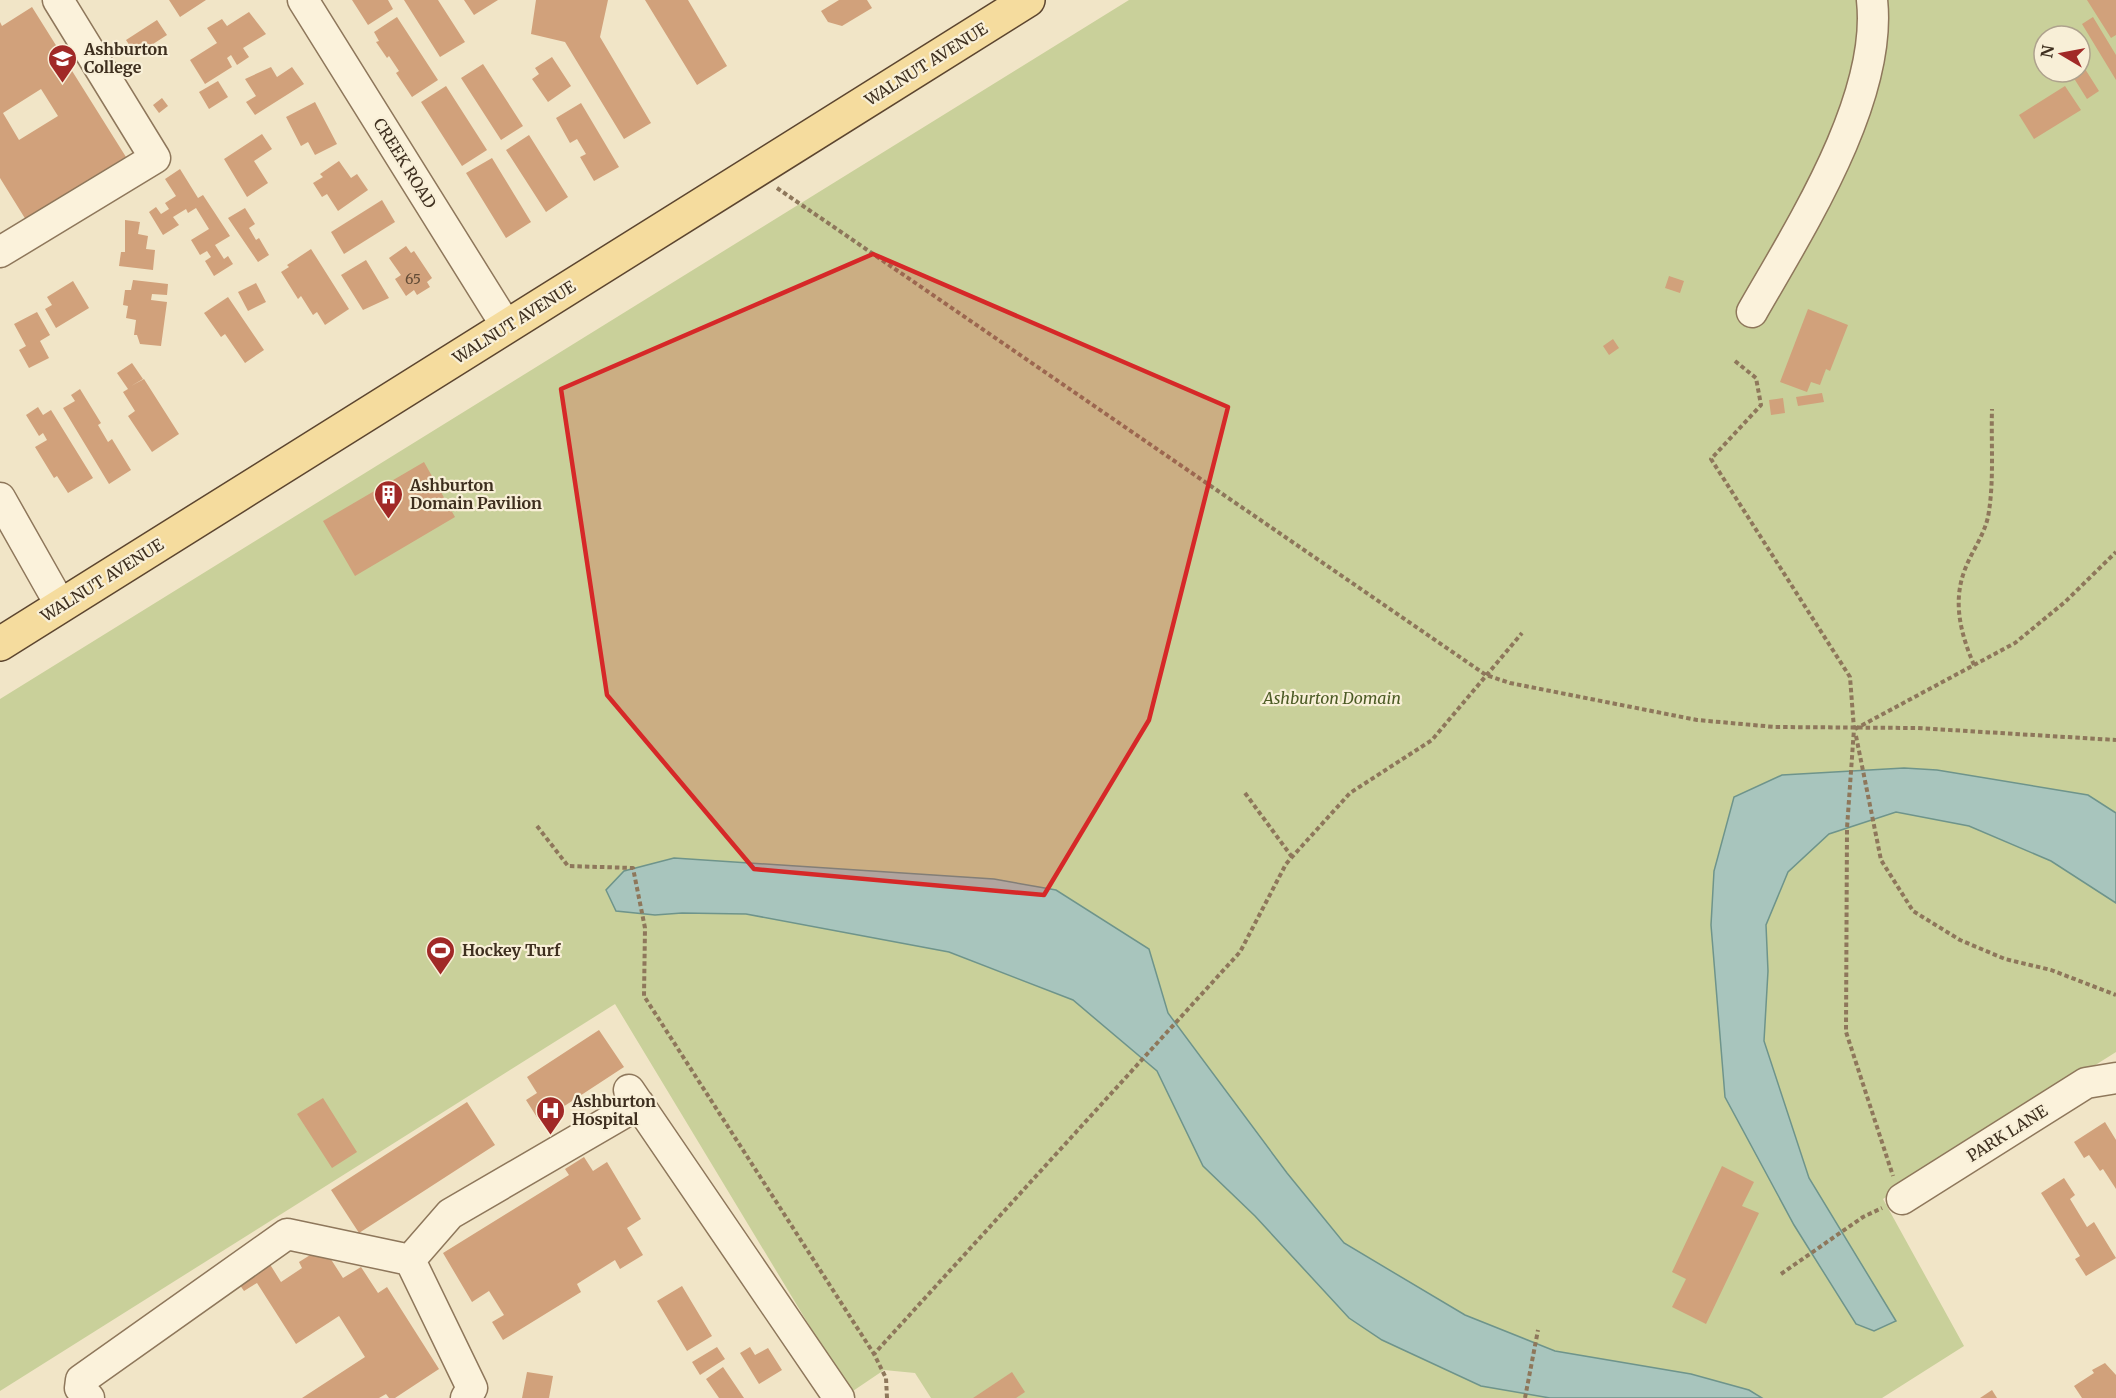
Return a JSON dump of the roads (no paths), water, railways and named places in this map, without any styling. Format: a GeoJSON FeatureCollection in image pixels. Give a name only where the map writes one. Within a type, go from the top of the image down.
{"type":"FeatureCollection","features":[{"type":"Feature","properties":{"kind":"main road","name":"WALNUT AVENUE"},"geometry":{"type":"LineString","coordinates":[[0,644],[1028,0]]}},
{"type":"Feature","properties":{"kind":"street"},"geometry":{"type":"LineString","coordinates":[[0,252],[155,158],[58,0]]}},
{"type":"Feature","properties":{"kind":"street","name":"CREEK ROAD"},"geometry":{"type":"LineString","coordinates":[[303,0],[507,327]]}},
{"type":"Feature","properties":{"kind":"street"},"geometry":{"type":"LineString","coordinates":[[1752,312],[1807,215],[1841,144],[1863,82],[1871,48],[1872,0]]}},
{"type":"Feature","properties":{"kind":"street"},"geometry":{"type":"LineString","coordinates":[[3,510],[62,606]]}},
{"type":"Feature","properties":{"kind":"street","name":"PARK LANE"},"geometry":{"type":"LineString","coordinates":[[1902,1199],[2086,1083],[2116,1078]]}},
{"type":"Feature","properties":{"kind":"street"},"geometry":{"type":"LineString","coordinates":[[410,1260],[450,1214],[634,1097],[839,1398]]}},
{"type":"Feature","properties":{"kind":"street"},"geometry":{"type":"LineString","coordinates":[[89,1398],[80,1388],[81,1380],[286,1234],[410,1260]]}},
{"type":"Feature","properties":{"kind":"street"},"geometry":{"type":"LineString","coordinates":[[410,1260],[472,1388],[466,1398]]}},
{"type":"Feature","properties":{"kind":"water"},"geometry":{"type":"Polygon","coordinates":[[[1904,768],[1937,770],[2088,795],[2116,813],[2116,903],[2051,861],[1969,826],[1896,812],[1829,834],[1788,872],[1766,925],[1768,971],[1764,1041],[1809,1178],[1896,1321],[1874,1331],[1856,1324],[1794,1225],[1725,1097],[1711,925],[1714,871],[1734,797],[1782,775],[1904,768]]]}},
{"type":"Feature","properties":{"kind":"water"},"geometry":{"type":"Polygon","coordinates":[[[674,858],[994,879],[1056,890],[1149,949],[1168,1013],[1287,1173],[1344,1243],[1465,1315],[1555,1351],[1691,1374],[1749,1390],[1762,1398],[1550,1398],[1481,1386],[1382,1340],[1349,1318],[1255,1216],[1203,1166],[1157,1071],[1073,1000],[949,952],[746,914],[655,915],[616,911],[606,890],[624,871],[674,858]]]}},
{"type":"Feature","properties":{"kind":"place","name":"Ashburton College"},"geometry":{"type":"Point","coordinates":[63,84]}},
{"type":"Feature","properties":{"kind":"place","name":"Ashburton Domain Pavilion"},"geometry":{"type":"Point","coordinates":[389,520]}},
{"type":"Feature","properties":{"kind":"place","name":"Hockey Turf"},"geometry":{"type":"Point","coordinates":[441,976]}},
{"type":"Feature","properties":{"kind":"place","name":"Ashburton Hospital"},"geometry":{"type":"Point","coordinates":[551,1136]}},
{"type":"Feature","properties":{"kind":"park label","name":"Ashburton Domain"},"geometry":{"type":"Point","coordinates":[1332,698]}}]}
